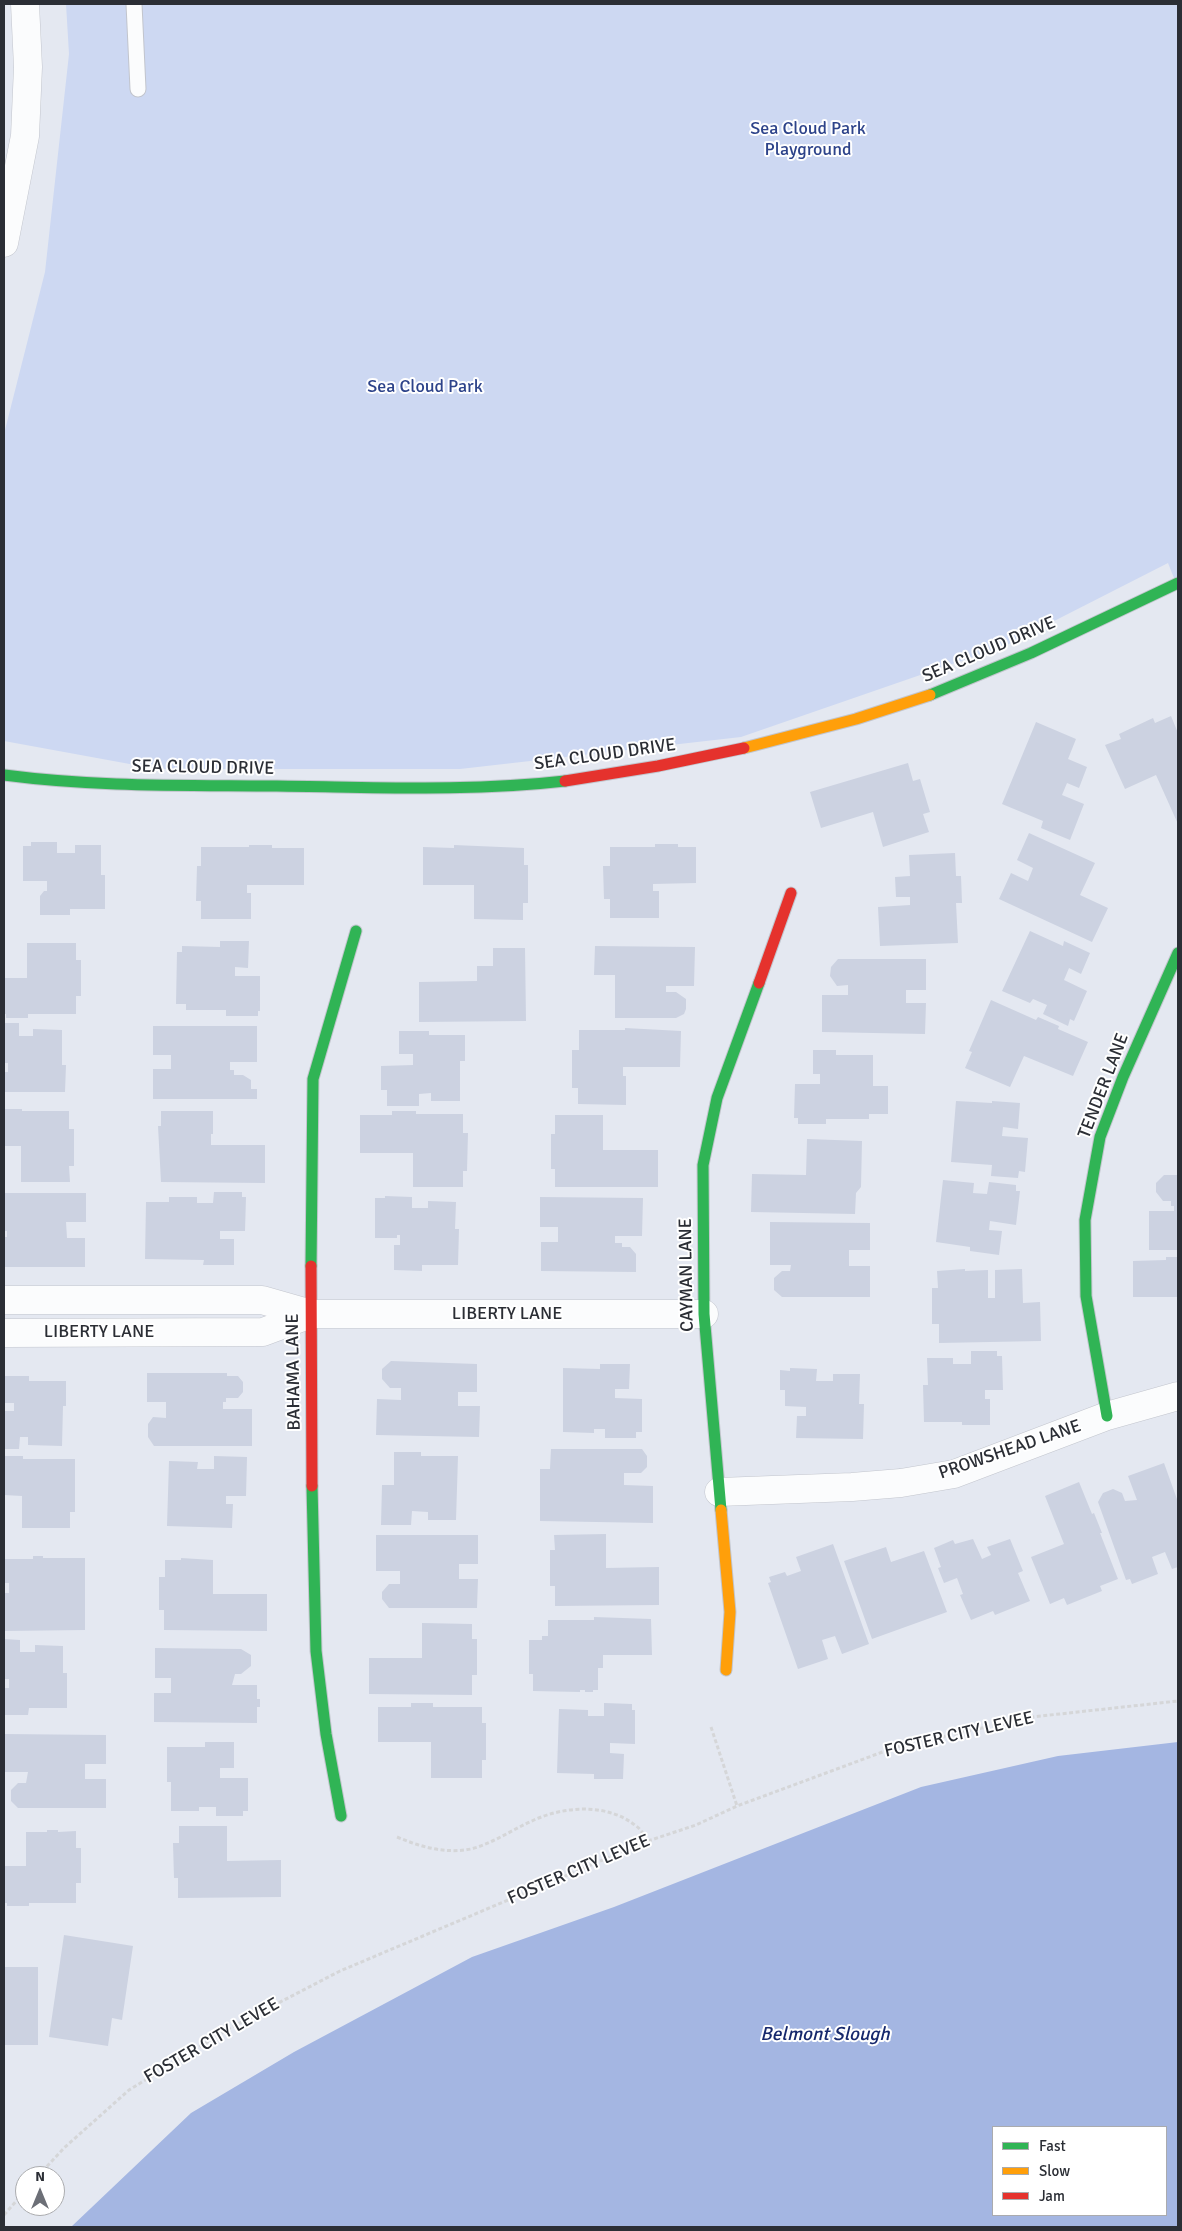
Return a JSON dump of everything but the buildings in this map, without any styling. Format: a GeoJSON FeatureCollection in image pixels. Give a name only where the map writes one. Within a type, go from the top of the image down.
{"type":"FeatureCollection","features":[{"type":"Feature","properties":{"kind":"street"},"geometry":{"type":"LineString","coordinates":[[4,242],[25,136],[28,66],[25,4]]}},
{"type":"Feature","properties":{"kind":"street","name":"SEA CLOUD DRIVE"},"geometry":{"type":"LineString","coordinates":[[4,775],[56,782],[110,785],[366,787],[496,786],[592,777],[674,763],[769,743],[867,716],[939,692],[1022,658],[1178,583]]}},
{"type":"Feature","properties":{"kind":"street","name":"CAYMAN LANE"},"geometry":{"type":"LineString","coordinates":[[726,1670],[730,1612],[704,1314],[703,1164],[716,1098],[791,893]]}},
{"type":"Feature","properties":{"kind":"street","name":"BAHAMA LANE"},"geometry":{"type":"LineString","coordinates":[[341,1816],[326,1734],[316,1651],[313,1577],[311,1314],[313,1079],[356,931]]}},
{"type":"Feature","properties":{"kind":"street","name":"TENDER LANE"},"geometry":{"type":"LineString","coordinates":[[1107,1416],[1086,1296],[1085,1220],[1100,1136],[1123,1077],[1178,953]]}},
{"type":"Feature","properties":{"kind":"street","name":"LIBERTY LANE"},"geometry":{"type":"LineString","coordinates":[[4,1300],[262,1300],[311,1314],[704,1314]]}},
{"type":"Feature","properties":{"kind":"street","name":"LIBERTY LANE"},"geometry":{"type":"LineString","coordinates":[[4,1333],[263,1332],[311,1314]]}},
{"type":"Feature","properties":{"kind":"street","name":"PROWSHEAD LANE"},"geometry":{"type":"LineString","coordinates":[[719,1492],[852,1487],[901,1483],[954,1474],[1107,1416],[1178,1396]]}},
{"type":"Feature","properties":{"kind":"lane"},"geometry":{"type":"LineString","coordinates":[[134,4],[138,89]]}},
{"type":"Feature","properties":{"kind":"path","name":"FOSTER CITY LEVEE"},"geometry":{"type":"LineString","coordinates":[[47,2166],[70,2142],[129,2090],[232,2027],[340,1971],[648,1841],[896,1747],[1032,1717],[1178,1701]]}},
{"type":"Feature","properties":{"kind":"path"},"geometry":{"type":"LineString","coordinates":[[711,1727],[738,1806]]}},
{"type":"Feature","properties":{"kind":"path"},"geometry":{"type":"LineString","coordinates":[[397,1836],[417,1846],[446,1851],[471,1848],[494,1840],[534,1820],[560,1811],[583,1809],[613,1813],[637,1826],[648,1841]]}},
{"type":"Feature","properties":{"kind":"path"},"geometry":{"type":"LineString","coordinates":[[4,2215],[15,2202]]}},
{"type":"Feature","properties":{"kind":"green space","name":"Sea Cloud Park"},"geometry":{"type":"Polygon","coordinates":[[[66,4],[1178,4],[1178,588],[1168,563],[1007,645],[741,737],[460,769],[157,769],[4,741],[4,434],[45,272],[69,54],[66,4]]]}},
{"type":"Feature","properties":{"kind":"water","name":"Belmont Slough"},"geometry":{"type":"Polygon","coordinates":[[[1178,1742],[1178,2227],[71,2227],[191,2113],[294,2052],[472,1957],[614,1907],[921,1787],[1058,1756],[1178,1742]]]}},
{"type":"Feature","properties":{"kind":"traffic: fast"},"geometry":{"type":"LineString","coordinates":[[930,695],[1031,653],[1178,583]]}},
{"type":"Feature","properties":{"kind":"traffic: fast"},"geometry":{"type":"LineString","coordinates":[[4,775],[72,782],[385,788],[493,787],[565,781]]}},
{"type":"Feature","properties":{"kind":"traffic: fast"},"geometry":{"type":"LineString","coordinates":[[311,1266],[313,1079],[356,931]]}},
{"type":"Feature","properties":{"kind":"traffic: fast"},"geometry":{"type":"LineString","coordinates":[[1107,1416],[1086,1296],[1085,1220],[1100,1137],[1123,1077],[1178,953]]}},
{"type":"Feature","properties":{"kind":"traffic: fast"},"geometry":{"type":"LineString","coordinates":[[721,1510],[704,1314],[703,1165],[717,1098],[759,983]]}},
{"type":"Feature","properties":{"kind":"traffic: fast"},"geometry":{"type":"LineString","coordinates":[[312,1486],[316,1651],[326,1734],[341,1816]]}},
{"type":"Feature","properties":{"kind":"traffic: slow"},"geometry":{"type":"LineString","coordinates":[[744,748],[856,719],[930,695]]}},
{"type":"Feature","properties":{"kind":"traffic: slow"},"geometry":{"type":"LineString","coordinates":[[721,1510],[730,1612],[726,1670]]}},
{"type":"Feature","properties":{"kind":"traffic: jam"},"geometry":{"type":"LineString","coordinates":[[565,781],[658,766],[744,748]]}},
{"type":"Feature","properties":{"kind":"traffic: jam"},"geometry":{"type":"LineString","coordinates":[[759,983],[791,893]]}},
{"type":"Feature","properties":{"kind":"traffic: jam"},"geometry":{"type":"LineString","coordinates":[[311,1266],[312,1486]]}},
{"type":"Feature","properties":{"kind":"park label","name":"Sea Cloud Park Playground"},"geometry":{"type":"Point","coordinates":[808,139]}}]}
